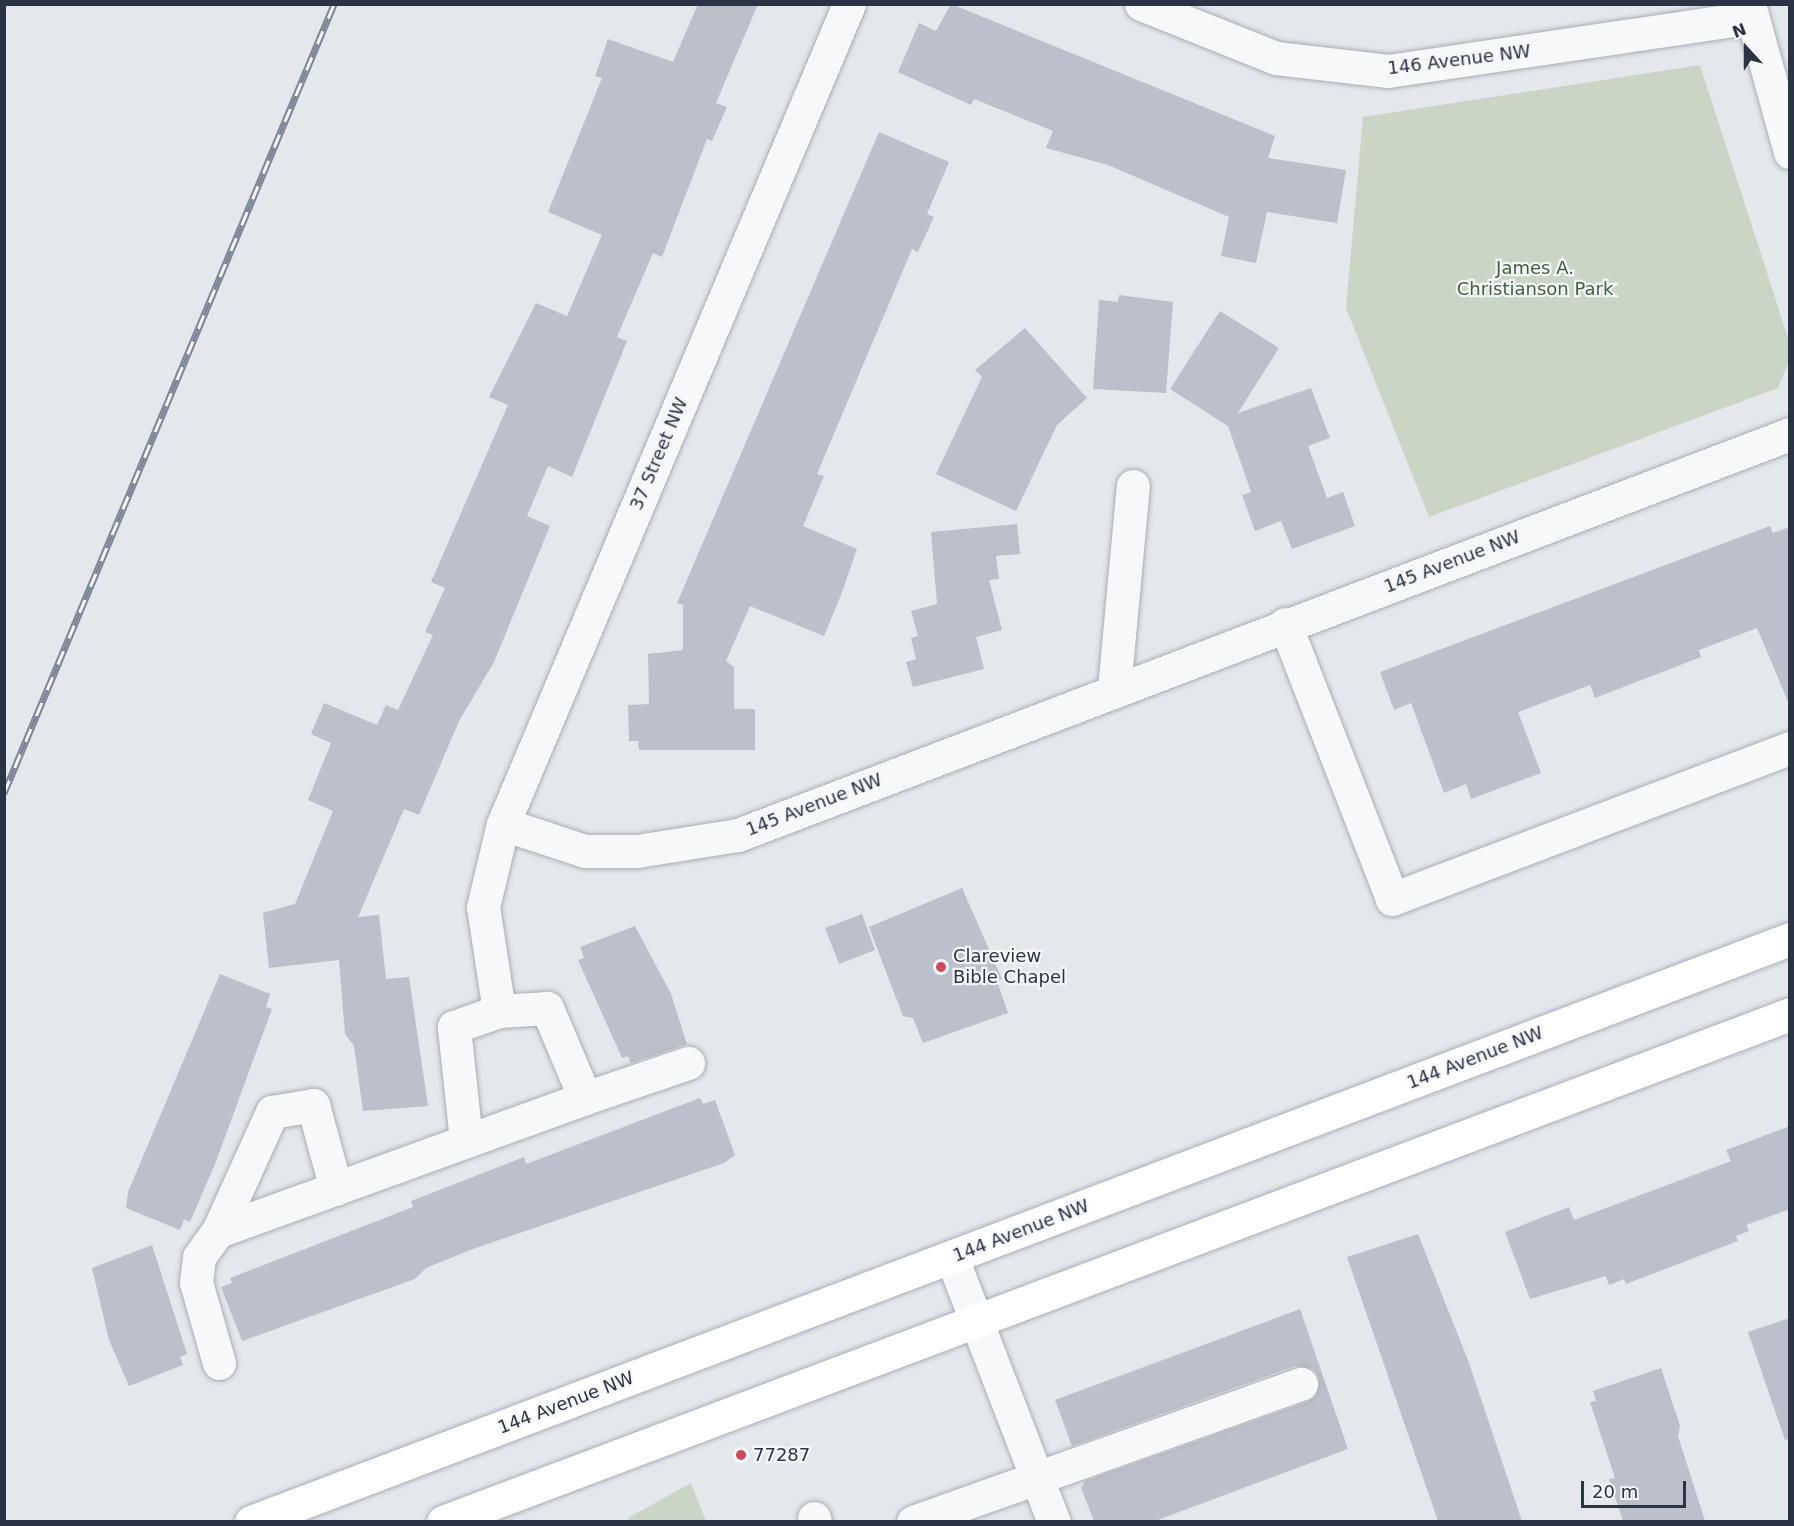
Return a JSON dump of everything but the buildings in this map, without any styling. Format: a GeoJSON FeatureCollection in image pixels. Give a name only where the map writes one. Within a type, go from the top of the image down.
{"type":"FeatureCollection","features":[{"type":"Feature","properties":{"kind":"main road","name":"144 Avenue NW"},"geometry":{"type":"LineString","coordinates":[[251,1521],[283,1516],[1790,939]]}},
{"type":"Feature","properties":{"kind":"main road"},"geometry":{"type":"LineString","coordinates":[[443,1521],[1790,1014]]}},
{"type":"Feature","properties":{"kind":"street","name":"37 Street NW"},"geometry":{"type":"LineString","coordinates":[[499,1011],[483,907],[504,824],[849,4]]}},
{"type":"Feature","properties":{"kind":"street","name":"146 Avenue NW"},"geometry":{"type":"LineString","coordinates":[[1141,4],[1276,58],[1388,70],[1749,11]]}},
{"type":"Feature","properties":{"kind":"street"},"geometry":{"type":"LineString","coordinates":[[1749,11],[1790,152]]}},
{"type":"Feature","properties":{"kind":"street","name":"145 Avenue NW"},"geometry":{"type":"LineString","coordinates":[[504,824],[585,851],[637,851],[738,835],[1114,689],[1790,434]]}},
{"type":"Feature","properties":{"kind":"street"},"geometry":{"type":"LineString","coordinates":[[1114,689],[1133,486]]}},
{"type":"Feature","properties":{"kind":"street"},"geometry":{"type":"LineString","coordinates":[[1285,624],[1392,899],[1790,748]]}},
{"type":"Feature","properties":{"kind":"street"},"geometry":{"type":"LineString","coordinates":[[466,1140],[454,1027],[499,1011],[547,1008],[585,1098]]}},
{"type":"Feature","properties":{"kind":"street"},"geometry":{"type":"LineString","coordinates":[[218,1231],[466,1140],[688,1063]]}},
{"type":"Feature","properties":{"kind":"street"},"geometry":{"type":"LineString","coordinates":[[219,1363],[196,1282],[199,1257],[218,1231],[272,1112],[313,1105],[336,1189]]}},
{"type":"Feature","properties":{"kind":"street"},"geometry":{"type":"LineString","coordinates":[[952,1258],[974,1321],[1054,1521]]}},
{"type":"Feature","properties":{"kind":"street"},"geometry":{"type":"LineString","coordinates":[[913,1521],[1038,1479],[1301,1384]]}},
{"type":"Feature","properties":{"kind":"green space","name":"James A. Christianson Park"},"geometry":{"type":"Polygon","coordinates":[[[1700,65],[1789,341],[1789,362],[1778,388],[1429,517],[1346,308],[1363,117],[1700,65]]]}},
{"type":"Feature","properties":{"kind":"green space"},"geometry":{"type":"Polygon","coordinates":[[[691,1483],[706,1521],[629,1521],[628,1518],[691,1483]]]}},
{"type":"Feature","properties":{"kind":"railway"},"geometry":{"type":"LineString","coordinates":[[4,793],[334,4]]}},
{"type":"Feature","properties":{"kind":"place","name":"Clareview Bible Chapel"},"geometry":{"type":"Point","coordinates":[941,967]}},
{"type":"Feature","properties":{"kind":"place","name":"77287"},"geometry":{"type":"Point","coordinates":[741,1455]}}]}
